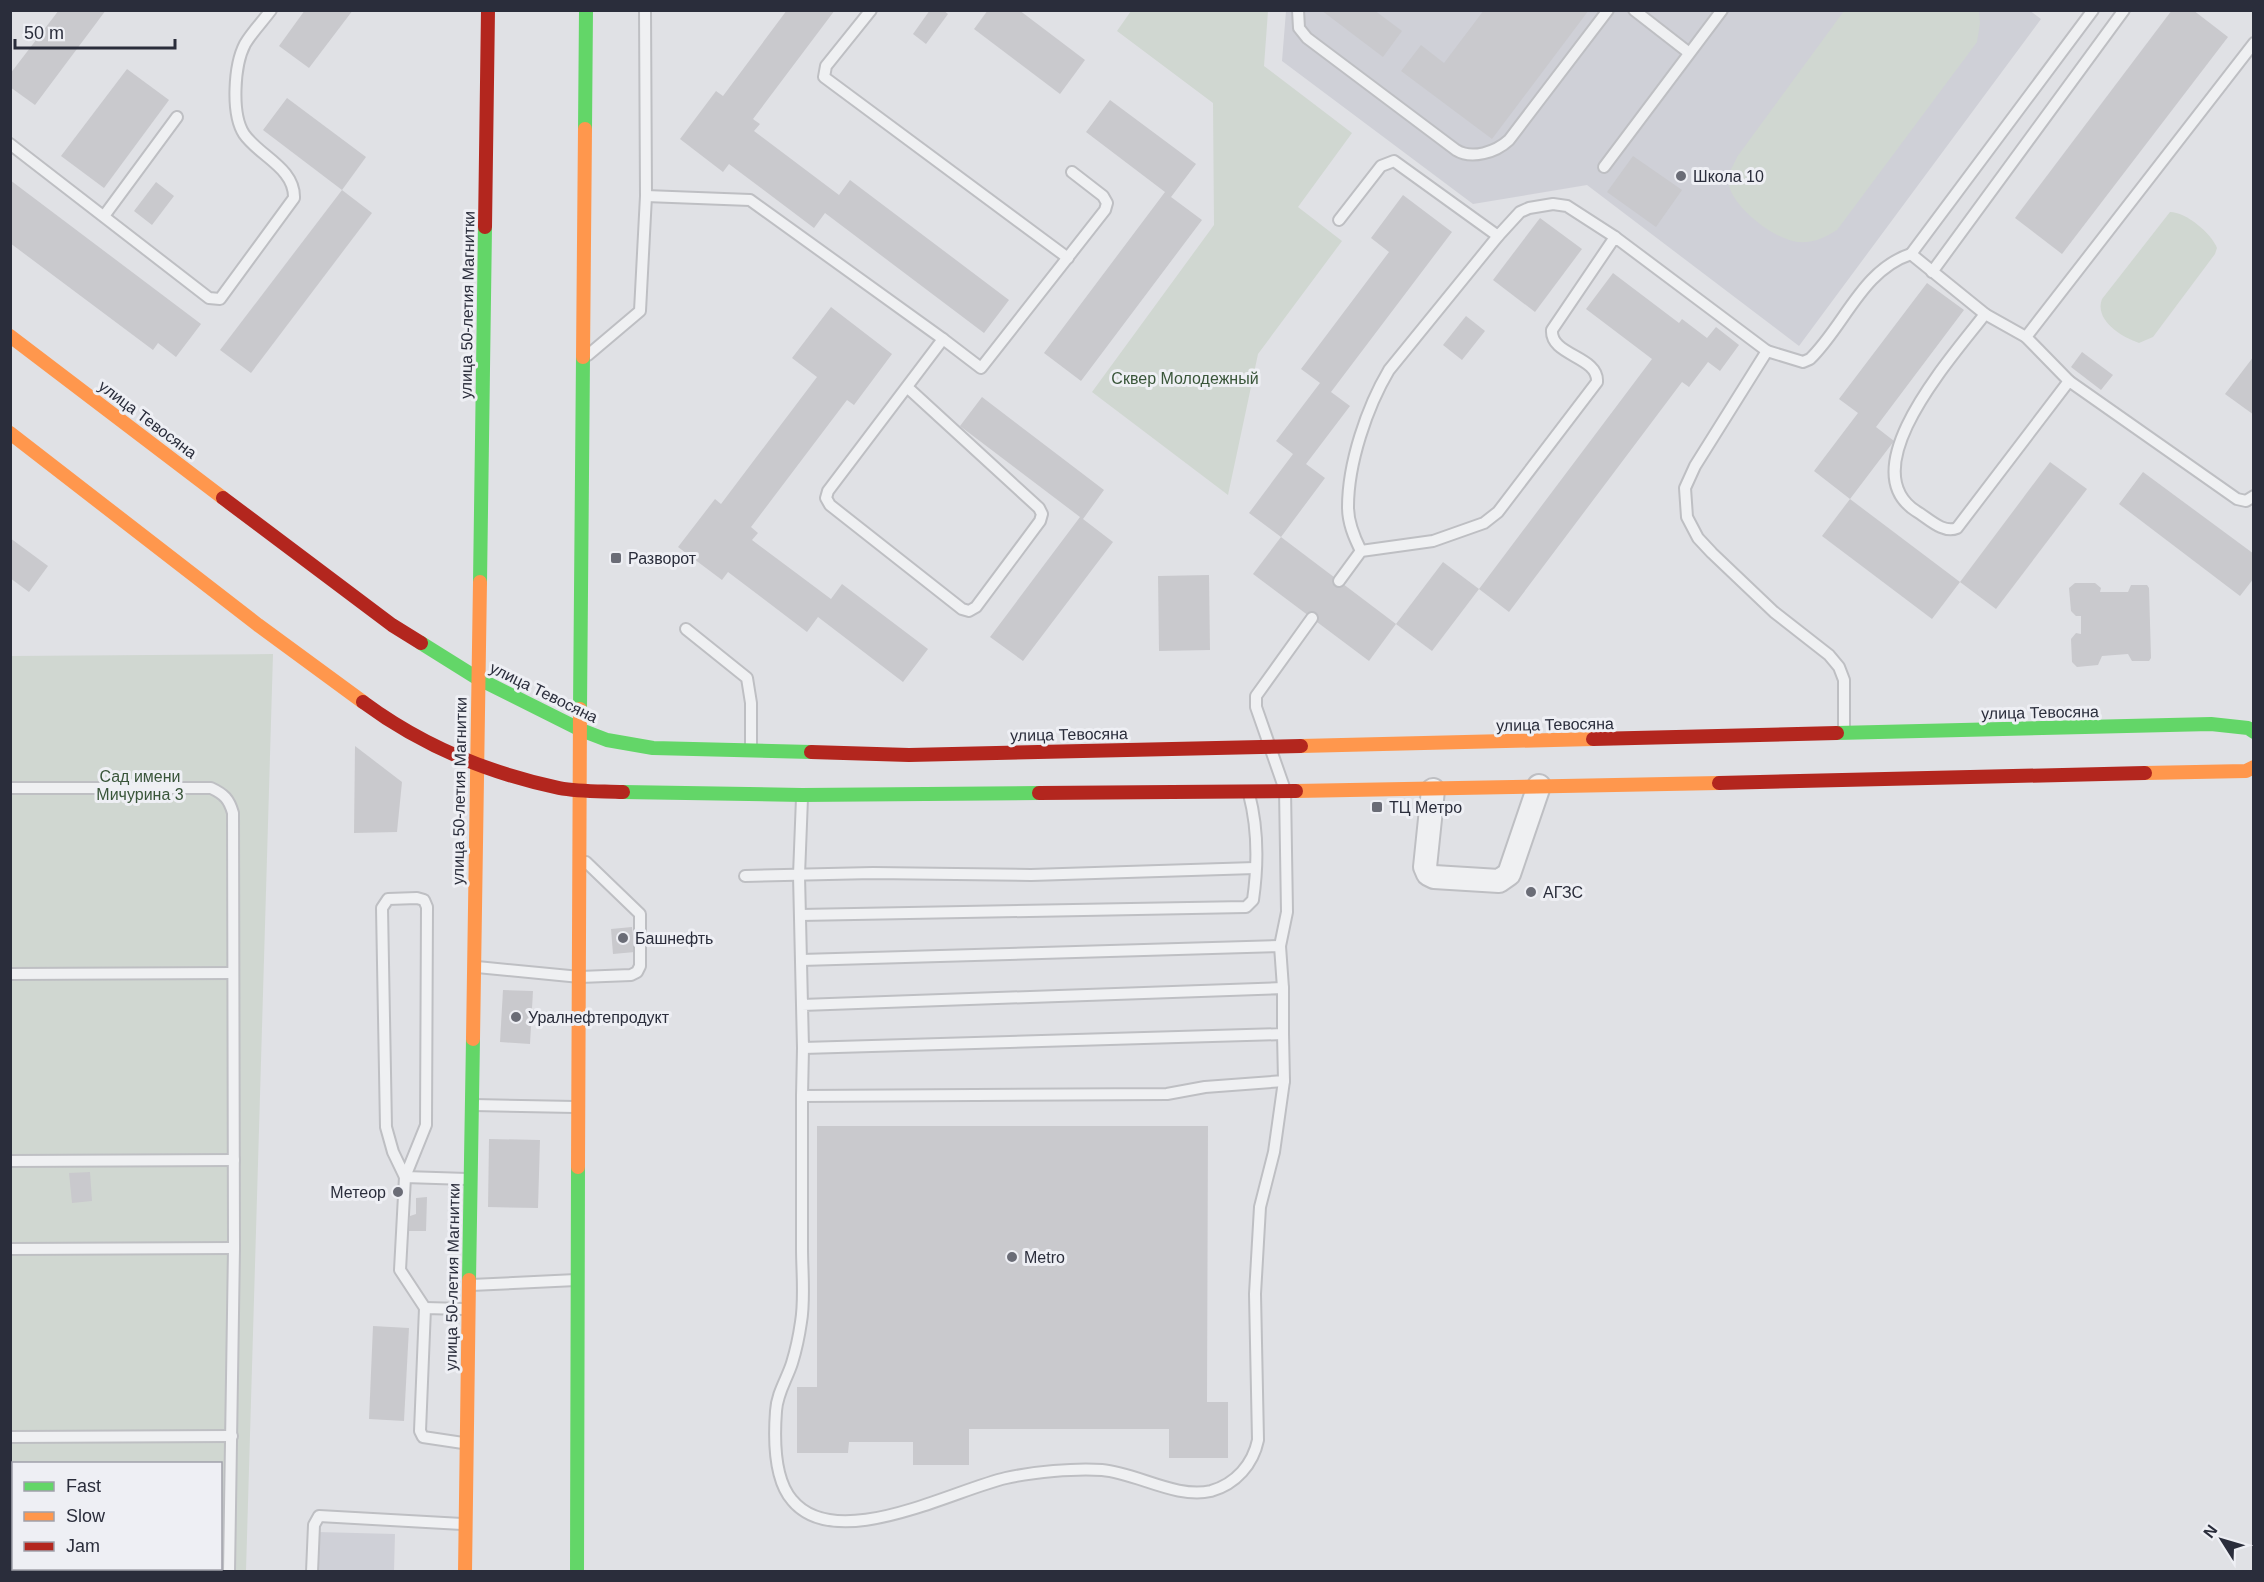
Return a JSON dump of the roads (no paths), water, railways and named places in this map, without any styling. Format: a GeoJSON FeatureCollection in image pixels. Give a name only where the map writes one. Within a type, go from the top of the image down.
{"type":"FeatureCollection","features":[{"type":"Feature","properties":{"kind":"main road","name":"улица 50-летия Магнитки"},"geometry":{"type":"LineString","coordinates":[[465,1572],[472,967],[488,10]]}},
{"type":"Feature","properties":{"kind":"main road"},"geometry":{"type":"LineString","coordinates":[[577,1572],[586,10]]}},
{"type":"Feature","properties":{"kind":"main road","name":"улица Тевосяна"},"geometry":{"type":"LineString","coordinates":[[10,336],[392,625],[477,678],[581,730],[607,740],[653,748],[751,753],[909,755],[2211,724],[2248,728],[2253,732]]}},
{"type":"Feature","properties":{"kind":"main road"},"geometry":{"type":"LineString","coordinates":[[10,433],[258,625],[390,722],[477,766],[581,790],[649,795],[1432,790],[2246,771],[2253,767]]}},
{"type":"Feature","properties":{"kind":"street"},"geometry":{"type":"LineString","coordinates":[[1432,790],[1425,867],[1428,874],[1434,877],[1499,881],[1509,874],[1539,786]]}},
{"type":"Feature","properties":{"kind":"lane"},"geometry":{"type":"LineString","coordinates":[[10,144],[209,298],[216,300],[223,296],[294,198],[292,180],[245,136],[238,122],[235,105],[240,59],[245,44],[271,10]]}},
{"type":"Feature","properties":{"kind":"lane"},"geometry":{"type":"LineString","coordinates":[[583,359],[640,312],[646,196],[645,10]]}},
{"type":"Feature","properties":{"kind":"lane"},"geometry":{"type":"LineString","coordinates":[[871,10],[825,66],[824,77],[1068,258]]}},
{"type":"Feature","properties":{"kind":"lane"},"geometry":{"type":"LineString","coordinates":[[1298,10],[1299,28],[1307,38],[1456,150],[1471,155],[1498,148],[1509,140],[1608,10]]}},
{"type":"Feature","properties":{"kind":"lane"},"geometry":{"type":"LineString","coordinates":[[1634,10],[1688,52]]}},
{"type":"Feature","properties":{"kind":"lane"},"geometry":{"type":"LineString","coordinates":[[1604,167],[1688,52],[1722,10]]}},
{"type":"Feature","properties":{"kind":"lane"},"geometry":{"type":"LineString","coordinates":[[1361,551],[1352,531],[1348,508],[1351,480],[1375,392],[1389,370],[1520,212],[1553,204],[1567,206],[1580,212],[1767,351],[1803,362],[1810,359],[1876,273],[1892,260],[1911,254],[2093,10]]}},
{"type":"Feature","properties":{"kind":"lane"},"geometry":{"type":"LineString","coordinates":[[1932,272],[2124,10]]}},
{"type":"Feature","properties":{"kind":"lane"},"geometry":{"type":"LineString","coordinates":[[2026,337],[2253,43]]}},
{"type":"Feature","properties":{"kind":"lane"},"geometry":{"type":"LineString","coordinates":[[104,216],[177,117]]}},
{"type":"Feature","properties":{"kind":"lane"},"geometry":{"type":"LineString","coordinates":[[1340,220],[1381,166],[1394,161],[1498,236]]}},
{"type":"Feature","properties":{"kind":"lane"},"geometry":{"type":"LineString","coordinates":[[646,196],[750,200],[981,368],[1105,210],[1107,203],[1103,196],[1072,172]]}},
{"type":"Feature","properties":{"kind":"lane"},"geometry":{"type":"LineString","coordinates":[[1339,581],[1361,551],[1433,541],[1468,531],[1498,512],[1597,382],[1593,369],[1556,343],[1552,330],[1615,237]]}},
{"type":"Feature","properties":{"kind":"lane"},"geometry":{"type":"LineString","coordinates":[[1911,254],[1984,314],[2026,337],[2069,381],[2236,499],[2246,501],[2253,496]]}},
{"type":"Feature","properties":{"kind":"lane"},"geometry":{"type":"LineString","coordinates":[[1984,314],[1904,427],[1896,451],[1898,490],[1905,502],[1944,528],[1957,528],[2069,381]]}},
{"type":"Feature","properties":{"kind":"lane"},"geometry":{"type":"LineString","coordinates":[[907,387],[1039,508],[1042,514],[1040,521],[982,599],[969,611],[962,609],[927,582],[830,505],[826,498],[828,491],[943,339]]}},
{"type":"Feature","properties":{"kind":"lane"},"geometry":{"type":"LineString","coordinates":[[1767,351],[1695,466],[1685,488],[1688,516],[1698,538],[1712,553],[1774,612],[1829,655],[1839,667],[1844,680],[1844,733]]}},
{"type":"Feature","properties":{"kind":"lane"},"geometry":{"type":"LineString","coordinates":[[802,795],[799,875],[803,1048],[802,1321],[792,1363],[781,1389],[776,1410],[778,1461],[783,1485],[800,1509],[817,1518],[864,1520],[885,1519],[985,1483],[1022,1475],[1103,1470],[1184,1491],[1210,1491],[1230,1483],[1246,1469],[1255,1455],[1258,1440],[1255,1294],[1260,1207],[1274,1152],[1284,1081],[1280,946],[1287,912],[1285,790],[1256,707],[1256,696],[1312,618]]}},
{"type":"Feature","properties":{"kind":"lane"},"geometry":{"type":"LineString","coordinates":[[686,629],[747,678],[751,702],[751,753]]}},
{"type":"Feature","properties":{"kind":"lane"},"geometry":{"type":"LineString","coordinates":[[10,788],[211,788],[223,794],[230,802],[233,813],[234,1160],[230,1572]]}},
{"type":"Feature","properties":{"kind":"lane"},"geometry":{"type":"LineString","coordinates":[[800,915],[1240,907],[1251,904],[1254,894],[1255,868],[1254,813],[1248,791]]}},
{"type":"Feature","properties":{"kind":"lane"},"geometry":{"type":"LineString","coordinates":[[472,967],[580,977],[631,975],[637,972],[640,966],[638,910],[581,858]]}},
{"type":"Feature","properties":{"kind":"lane"},"geometry":{"type":"LineString","coordinates":[[745,876],[1031,875],[1255,868]]}},
{"type":"Feature","properties":{"kind":"lane"},"geometry":{"type":"LineString","coordinates":[[405,1178],[386,1127],[382,908],[388,899],[417,898],[424,900],[427,907],[426,1125],[405,1178],[400,1270],[425,1308],[421,1434],[429,1440],[466,1444]]}},
{"type":"Feature","properties":{"kind":"lane"},"geometry":{"type":"LineString","coordinates":[[801,960],[1280,946]]}},
{"type":"Feature","properties":{"kind":"lane"},"geometry":{"type":"LineString","coordinates":[[10,974],[233,973]]}},
{"type":"Feature","properties":{"kind":"lane"},"geometry":{"type":"LineString","coordinates":[[802,1005],[1283,988]]}},
{"type":"Feature","properties":{"kind":"lane"},"geometry":{"type":"LineString","coordinates":[[803,1048],[1283,1034]]}},
{"type":"Feature","properties":{"kind":"lane"},"geometry":{"type":"LineString","coordinates":[[802,1096],[1167,1095],[1205,1087],[1284,1081]]}},
{"type":"Feature","properties":{"kind":"lane"},"geometry":{"type":"LineString","coordinates":[[470,1105],[579,1107]]}},
{"type":"Feature","properties":{"kind":"lane"},"geometry":{"type":"LineString","coordinates":[[10,1161],[234,1160]]}},
{"type":"Feature","properties":{"kind":"lane"},"geometry":{"type":"LineString","coordinates":[[405,1178],[470,1179]]}},
{"type":"Feature","properties":{"kind":"lane"},"geometry":{"type":"LineString","coordinates":[[10,1249],[234,1248]]}},
{"type":"Feature","properties":{"kind":"lane"},"geometry":{"type":"LineString","coordinates":[[468,1285],[578,1280]]}},
{"type":"Feature","properties":{"kind":"lane"},"geometry":{"type":"LineString","coordinates":[[425,1308],[468,1309]]}},
{"type":"Feature","properties":{"kind":"lane"},"geometry":{"type":"LineString","coordinates":[[10,1437],[232,1436]]}},
{"type":"Feature","properties":{"kind":"lane"},"geometry":{"type":"LineString","coordinates":[[312,1572],[314,1525],[319,1516],[465,1524]]}},
{"type":"Feature","properties":{"kind":"place","name":"Школа 10"},"geometry":{"type":"Point","coordinates":[1681,176]}},
{"type":"Feature","properties":{"kind":"place","name":"Разворот"},"geometry":{"type":"Point","coordinates":[616,558]}},
{"type":"Feature","properties":{"kind":"place","name":"ТЦ Метро"},"geometry":{"type":"Point","coordinates":[1377,807]}},
{"type":"Feature","properties":{"kind":"place","name":"АГЗС"},"geometry":{"type":"Point","coordinates":[1531,892]}},
{"type":"Feature","properties":{"kind":"place","name":"Башнефть"},"geometry":{"type":"Point","coordinates":[623,938]}},
{"type":"Feature","properties":{"kind":"place","name":"Уралнефтепродукт"},"geometry":{"type":"Point","coordinates":[516,1017]}},
{"type":"Feature","properties":{"kind":"place","name":"Метеор"},"geometry":{"type":"Point","coordinates":[398,1192]}},
{"type":"Feature","properties":{"kind":"place","name":"Metro"},"geometry":{"type":"Point","coordinates":[1012,1257]}},
{"type":"Feature","properties":{"kind":"park label","name":"Сквер Молодежный"},"geometry":{"type":"Point","coordinates":[1185,378]}},
{"type":"Feature","properties":{"kind":"park label","name":"Сад имени Мичурина 3"},"geometry":{"type":"Point","coordinates":[140,785]}}]}
